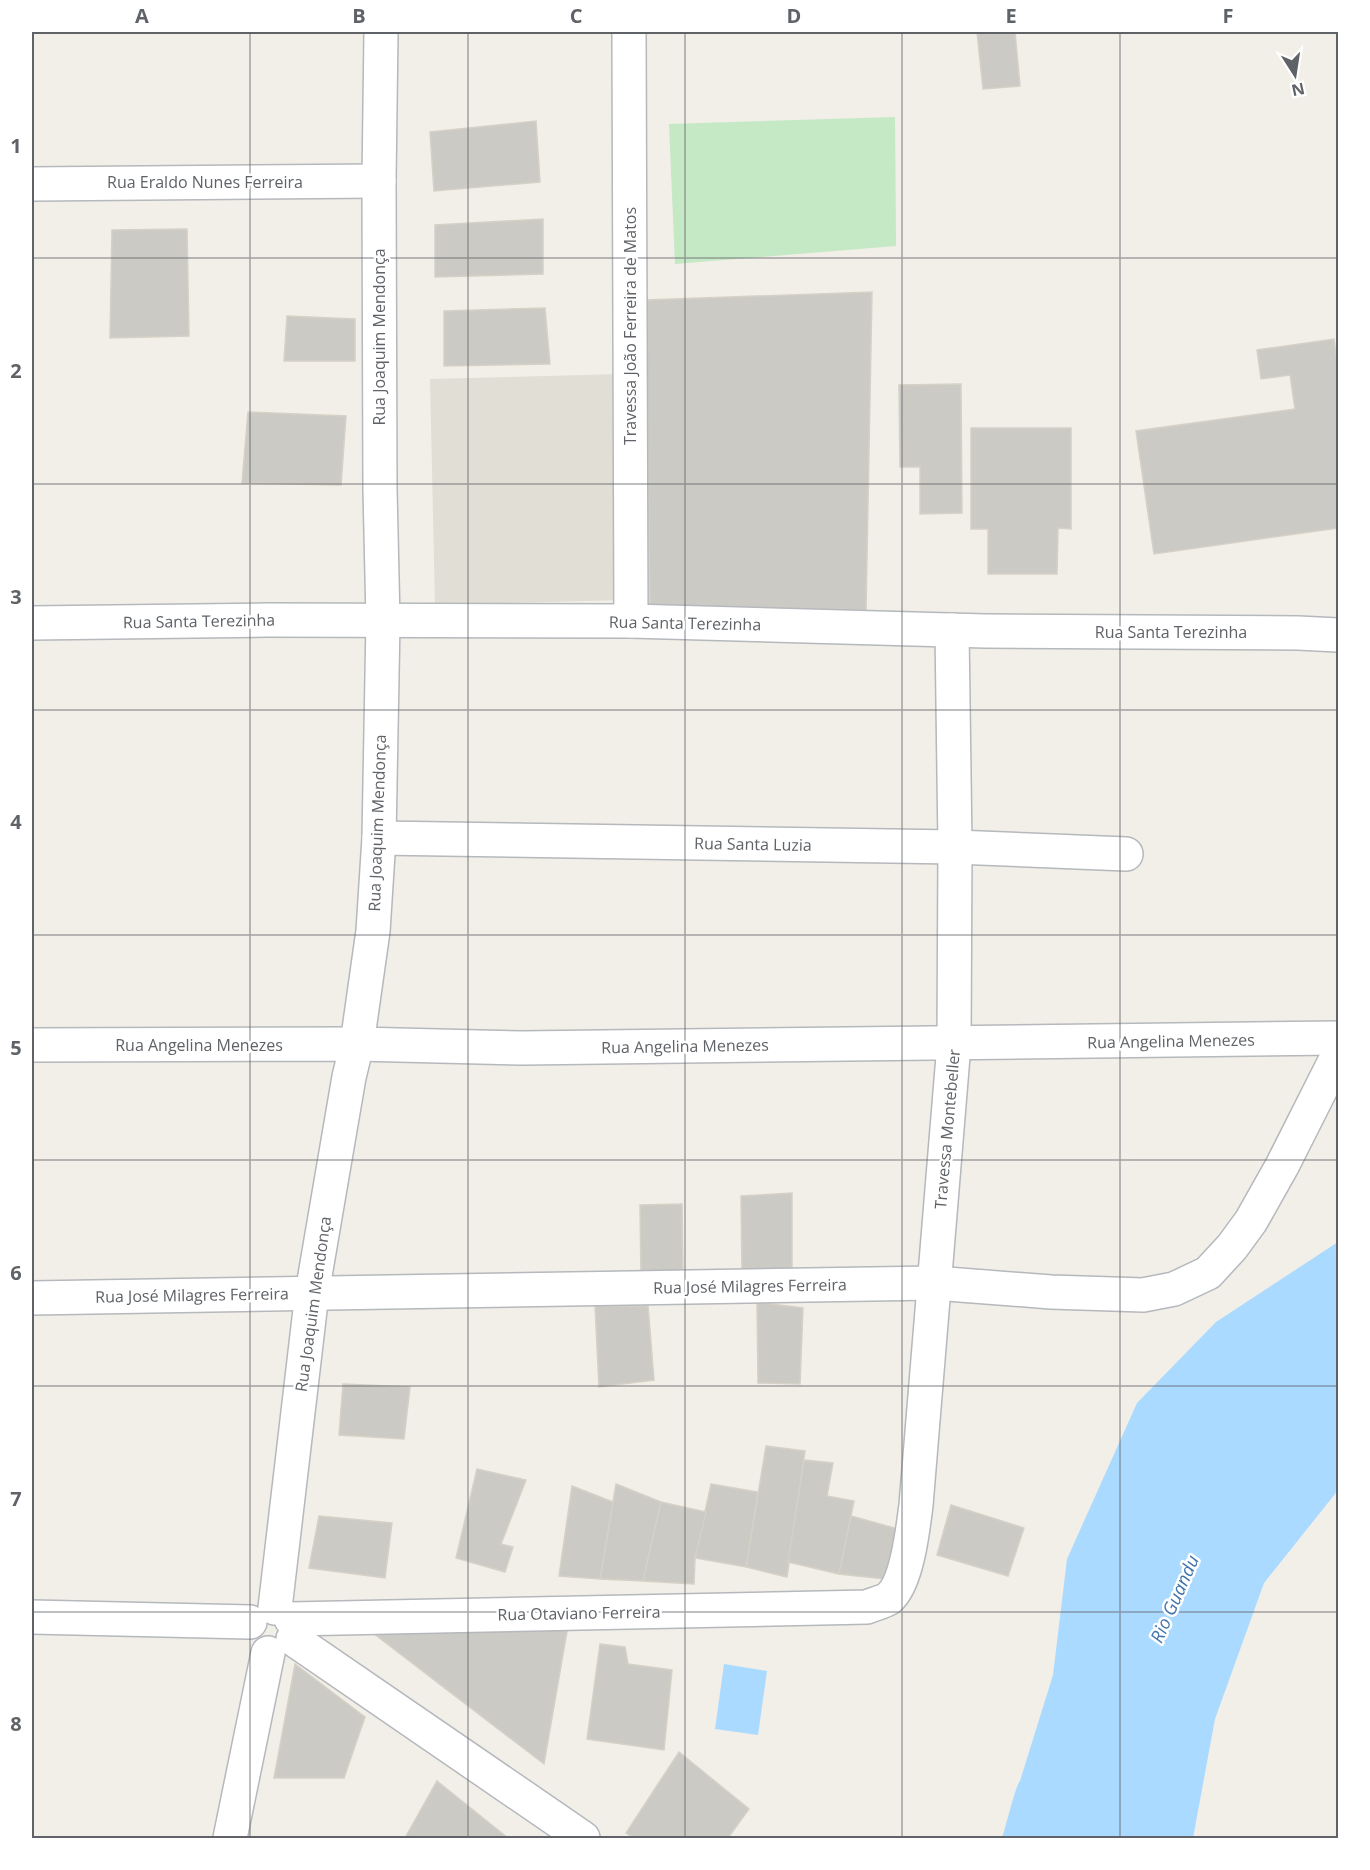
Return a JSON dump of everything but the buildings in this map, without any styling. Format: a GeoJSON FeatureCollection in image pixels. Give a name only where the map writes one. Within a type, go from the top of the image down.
{"type":"FeatureCollection","features":[{"type":"Feature","properties":{"kind":"street","name":"Rua Joaquim Mendonça"},"geometry":{"type":"LineString","coordinates":[[230,1839],[275,1628],[312,1293],[349,1077],[357,1044],[373,931],[379,838],[383,621],[380,489],[381,32]]}},
{"type":"Feature","properties":{"kind":"street","name":"Travessa João Ferreira de Matos"},"geometry":{"type":"LineString","coordinates":[[628,32],[631,621]]}},
{"type":"Feature","properties":{"kind":"street","name":"Rua Eraldo Nunes Ferreira"},"geometry":{"type":"LineString","coordinates":[[32,184],[379,181]]}},
{"type":"Feature","properties":{"kind":"street","name":"Rua Santa Terezinha"},"geometry":{"type":"LineString","coordinates":[[32,623],[267,620],[631,621],[952,630],[1338,635]]}},
{"type":"Feature","properties":{"kind":"street","name":"Travessa Montebeller"},"geometry":{"type":"LineString","coordinates":[[867,1607],[889,1599],[902,1579],[916,1505],[954,1044],[955,847],[952,630]]}},
{"type":"Feature","properties":{"kind":"street","name":"Rua Santa Luzia"},"geometry":{"type":"LineString","coordinates":[[379,838],[955,847],[1126,854]]}},
{"type":"Feature","properties":{"kind":"street","name":"Rua Angelina Menezes"},"geometry":{"type":"LineString","coordinates":[[32,1045],[357,1044],[534,1048],[1338,1038]]}},
{"type":"Feature","properties":{"kind":"street","name":"Rua José Milagres Ferreira"},"geometry":{"type":"LineString","coordinates":[[32,1298],[934,1283],[1052,1292],[1143,1295],[1174,1289],[1208,1273],[1232,1247],[1251,1221],[1282,1166],[1338,1055]]}},
{"type":"Feature","properties":{"kind":"street","name":"Rua Otaviano Ferreira"},"geometry":{"type":"LineString","coordinates":[[32,1617],[275,1628],[867,1607]]}},
{"type":"Feature","properties":{"kind":"street"},"geometry":{"type":"LineString","coordinates":[[275,1628],[576,1836]]}},
{"type":"Feature","properties":{"kind":"shaded area"},"geometry":{"type":"Polygon","coordinates":[[[620,374],[625,600],[435,605],[430,379],[620,374]]]}},
{"type":"Feature","properties":{"kind":"green space"},"geometry":{"type":"Polygon","coordinates":[[[895,117],[896,246],[675,264],[669,124],[895,117]]]}},
{"type":"Feature","properties":{"kind":"water","name":"Rio Guandu"},"geometry":{"type":"Polygon","coordinates":[[[1338,1242],[1338,1486],[1335,1494],[1264,1583],[1215,1719],[1193,1838],[1002,1838],[1053,1675],[1067,1559],[1137,1403],[1216,1322],[1338,1242]]]}},
{"type":"Feature","properties":{"kind":"water"},"geometry":{"type":"Polygon","coordinates":[[[724,1664],[767,1671],[758,1735],[715,1729],[724,1664]]]}}]}
